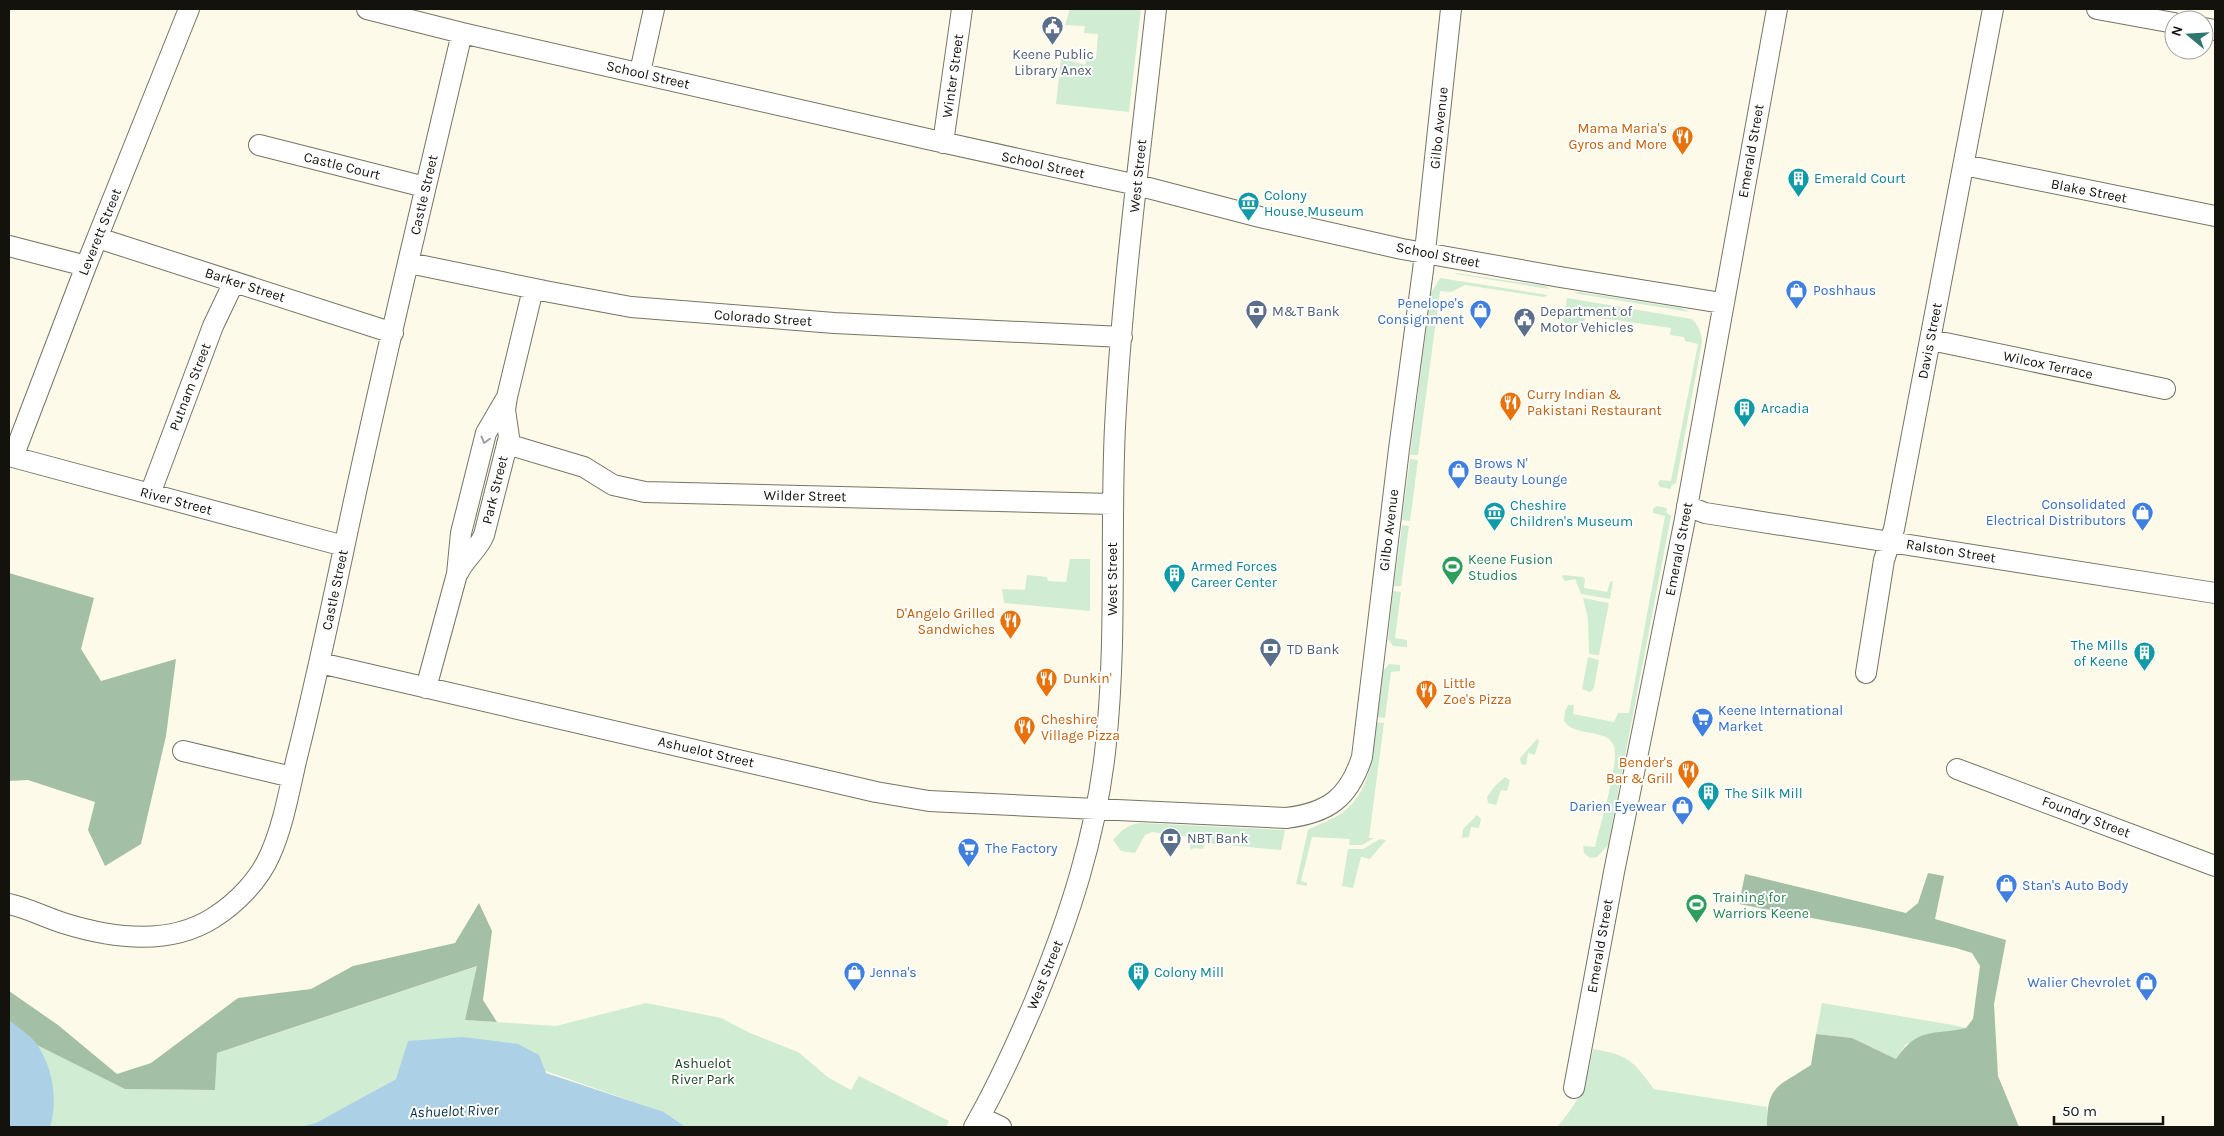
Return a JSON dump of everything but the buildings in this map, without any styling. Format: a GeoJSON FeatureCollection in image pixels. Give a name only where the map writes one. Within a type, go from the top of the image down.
{"type":"FeatureCollection","features":[{"type":"Feature","properties":{"kind":"street","name":"Leverett Street"},"geometry":{"type":"LineString","coordinates":[[11,456],[189,9]]}},
{"type":"Feature","properties":{"kind":"street","name":"School Street"},"geometry":{"type":"LineString","coordinates":[[367,9],[462,33],[640,72],[943,143],[1137,185],[1260,218],[1426,253],[1722,303]]}},
{"type":"Feature","properties":{"kind":"street"},"geometry":{"type":"LineString","coordinates":[[640,72],[654,9]]}},
{"type":"Feature","properties":{"kind":"street","name":"Winter Street"},"geometry":{"type":"LineString","coordinates":[[943,143],[962,9]]}},
{"type":"Feature","properties":{"kind":"street","name":"West Street"},"geometry":{"type":"LineString","coordinates":[[977,1122],[1016,1044],[1058,945],[1079,882],[1096,809],[1110,707],[1112,504],[1122,337],[1156,9]]}},
{"type":"Feature","properties":{"kind":"street","name":"Gilbo Avenue"},"geometry":{"type":"LineString","coordinates":[[1096,809],[1286,818],[1310,814],[1330,806],[1351,785],[1362,757],[1398,449],[1426,253],[1451,9]]}},
{"type":"Feature","properties":{"kind":"street","name":"Emerald Street"},"geometry":{"type":"LineString","coordinates":[[1574,1088],[1614,872],[1687,506],[1722,303],[1777,9]]}},
{"type":"Feature","properties":{"kind":"street","name":"Davis Street"},"geometry":{"type":"LineString","coordinates":[[1866,673],[1884,560],[1894,528],[1993,9]]}},
{"type":"Feature","properties":{"kind":"street"},"geometry":{"type":"LineString","coordinates":[[2097,9],[2164,21]]}},
{"type":"Feature","properties":{"kind":"street","name":"Castle Street"},"geometry":{"type":"LineString","coordinates":[[9,904],[31,910],[64,923],[122,936],[152,937],[202,924],[216,917],[244,893],[262,872],[277,840],[320,663],[344,546],[462,33]]}},
{"type":"Feature","properties":{"kind":"street","name":"Castle Court"},"geometry":{"type":"LineString","coordinates":[[259,145],[426,187]]}},
{"type":"Feature","properties":{"kind":"street","name":"Blake Street"},"geometry":{"type":"LineString","coordinates":[[1964,165],[2215,216]]}},
{"type":"Feature","properties":{"kind":"street","name":"Barker Street"},"geometry":{"type":"LineString","coordinates":[[98,238],[393,333]]}},
{"type":"Feature","properties":{"kind":"street"},"geometry":{"type":"LineString","coordinates":[[9,246],[86,266]]}},
{"type":"Feature","properties":{"kind":"street","name":"Colorado Street"},"geometry":{"type":"LineString","coordinates":[[409,263],[631,307],[834,323],[1122,337]]}},
{"type":"Feature","properties":{"kind":"street","name":"Putnam Street"},"geometry":{"type":"LineString","coordinates":[[150,494],[213,326],[234,282]]}},
{"type":"Feature","properties":{"kind":"street","name":"Park Street"},"geometry":{"type":"LineString","coordinates":[[457,574],[463,563],[479,546],[509,437],[505,410],[507,397],[533,289]]}},
{"type":"Feature","properties":{"kind":"street","name":"Wilcox Terrace"},"geometry":{"type":"LineString","coordinates":[[1931,340],[2165,389]]}},
{"type":"Feature","properties":{"kind":"street","name":"Park Street"},"geometry":{"type":"LineString","coordinates":[[426,688],[457,574],[461,533],[486,433],[507,397]]}},
{"type":"Feature","properties":{"kind":"street","name":"Wilder Street"},"geometry":{"type":"LineString","coordinates":[[507,444],[584,467],[613,485],[646,492],[1112,504]]}},
{"type":"Feature","properties":{"kind":"street","name":"River Street"},"geometry":{"type":"LineString","coordinates":[[11,456],[344,546]]}},
{"type":"Feature","properties":{"kind":"street","name":"Ralston Street"},"geometry":{"type":"LineString","coordinates":[[1687,506],[1705,512],[2215,592]]}},
{"type":"Feature","properties":{"kind":"street","name":"Ashuelot Street"},"geometry":{"type":"LineString","coordinates":[[320,663],[917,800],[1096,809]]}},
{"type":"Feature","properties":{"kind":"street"},"geometry":{"type":"LineString","coordinates":[[184,751],[292,777]]}},
{"type":"Feature","properties":{"kind":"street","name":"Foundry Street"},"geometry":{"type":"LineString","coordinates":[[1957,769],[2215,866]]}},
{"type":"Feature","properties":{"kind":"street"},"geometry":{"type":"LineString","coordinates":[[977,1122],[1001,1127]]}},
{"type":"Feature","properties":{"kind":"green space"},"geometry":{"type":"Polygon","coordinates":[[[1070,9],[1141,9],[1129,112],[1056,104],[1061,58],[1085,65],[1087,59],[1096,59],[1098,34],[1084,33],[1085,26],[1065,25],[1070,9]]]}},
{"type":"Feature","properties":{"kind":"green space"},"geometry":{"type":"Polygon","coordinates":[[[1456,274],[1546,286],[1549,289],[1456,274]]]}},
{"type":"Feature","properties":{"kind":"green space"},"geometry":{"type":"Polygon","coordinates":[[[1440,278],[1548,295],[1544,297],[1465,285],[1451,292],[1440,291],[1418,455],[1410,455],[1431,293],[1440,278]]]}},
{"type":"Feature","properties":{"kind":"green space"},"geometry":{"type":"Polygon","coordinates":[[[1579,292],[1681,308],[1690,312],[1573,293],[1579,292]]]}},
{"type":"Feature","properties":{"kind":"green space"},"geometry":{"type":"Polygon","coordinates":[[[1567,298],[1692,319],[1698,327],[1702,342],[1676,483],[1671,486],[1671,489],[1660,487],[1658,484],[1660,480],[1671,481],[1698,344],[1685,341],[1684,337],[1670,335],[1671,328],[1586,316],[1582,328],[1568,325],[1563,321],[1567,298]]]}},
{"type":"Feature","properties":{"kind":"green space"},"geometry":{"type":"Polygon","coordinates":[[[1410,459],[1418,460],[1410,521],[1402,520],[1410,459]]]}},
{"type":"Feature","properties":{"kind":"green space"},"geometry":{"type":"Polygon","coordinates":[[[1657,506],[1667,508],[1666,512],[1671,516],[1608,845],[1597,857],[1590,858],[1584,853],[1583,846],[1595,847],[1612,781],[1615,755],[1614,746],[1608,738],[1577,730],[1567,725],[1564,721],[1565,711],[1568,705],[1574,705],[1573,714],[1614,722],[1618,713],[1629,713],[1665,516],[1653,513],[1653,509],[1657,506]]]}},
{"type":"Feature","properties":{"kind":"green space"},"geometry":{"type":"Polygon","coordinates":[[[1402,525],[1409,526],[1401,586],[1394,586],[1402,525]]]}},
{"type":"Feature","properties":{"kind":"green space"},"geometry":{"type":"Polygon","coordinates":[[[1070,559],[1090,559],[1090,611],[1004,603],[1002,589],[1025,590],[1027,575],[1047,577],[1048,581],[1066,582],[1070,559]]]}},
{"type":"Feature","properties":{"kind":"green space"},"geometry":{"type":"Polygon","coordinates":[[[9,573],[94,598],[81,649],[101,681],[176,659],[166,736],[141,844],[105,866],[88,830],[95,802],[28,780],[9,781],[9,573]]]}},
{"type":"Feature","properties":{"kind":"green space"},"geometry":{"type":"Polygon","coordinates":[[[1563,575],[1583,577],[1585,579],[1584,588],[1607,592],[1610,582],[1613,581],[1610,599],[1581,594],[1575,579],[1565,581],[1562,577],[1563,575]]]}},
{"type":"Feature","properties":{"kind":"green space"},"geometry":{"type":"Polygon","coordinates":[[[1393,591],[1401,592],[1395,638],[1407,640],[1407,647],[1393,646],[1388,639],[1393,591]]]}},
{"type":"Feature","properties":{"kind":"green space"},"geometry":{"type":"Polygon","coordinates":[[[1583,598],[1609,603],[1599,655],[1589,654],[1588,619],[1583,598]]]}},
{"type":"Feature","properties":{"kind":"green space"},"geometry":{"type":"Polygon","coordinates":[[[1588,657],[1599,660],[1594,688],[1590,692],[1582,689],[1588,657]]]}},
{"type":"Feature","properties":{"kind":"green space"},"geometry":{"type":"Polygon","coordinates":[[[1389,664],[1400,665],[1400,671],[1391,672],[1385,718],[1377,717],[1383,671],[1389,664]]]}},
{"type":"Feature","properties":{"kind":"green space"},"geometry":{"type":"Polygon","coordinates":[[[1376,722],[1384,723],[1369,838],[1374,838],[1362,845],[1349,845],[1350,839],[1312,837],[1301,881],[1307,883],[1307,886],[1296,884],[1308,830],[1342,813],[1352,804],[1365,783],[1372,759],[1376,722]]]}},
{"type":"Feature","properties":{"kind":"green space"},"geometry":{"type":"Polygon","coordinates":[[[1537,739],[1539,741],[1535,755],[1528,753],[1526,765],[1521,764],[1520,758],[1537,739]]]}},
{"type":"Feature","properties":{"kind":"green space"},"geometry":{"type":"Polygon","coordinates":[[[1505,777],[1510,780],[1507,791],[1501,790],[1496,805],[1488,803],[1487,797],[1505,777]]]}},
{"type":"Feature","properties":{"kind":"green space"},"geometry":{"type":"Polygon","coordinates":[[[1477,815],[1481,819],[1479,828],[1471,827],[1469,837],[1462,838],[1463,829],[1477,815]]]}},
{"type":"Feature","properties":{"kind":"green space"},"geometry":{"type":"Polygon","coordinates":[[[1141,823],[1285,830],[1281,850],[1205,843],[1203,849],[1194,848],[1190,850],[1191,837],[1152,832],[1145,835],[1135,853],[1121,851],[1113,840],[1126,828],[1141,823]]]}},
{"type":"Feature","properties":{"kind":"green space"},"geometry":{"type":"Polygon","coordinates":[[[1380,839],[1386,840],[1370,859],[1361,857],[1353,888],[1342,886],[1348,849],[1363,849],[1380,839]]]}},
{"type":"Feature","properties":{"kind":"green space"},"geometry":{"type":"Polygon","coordinates":[[[1928,873],[1944,876],[1935,919],[2006,940],[1994,1004],[1998,1076],[2019,1127],[1767,1127],[1769,1102],[1772,1094],[1783,1083],[1811,1065],[1816,1034],[1852,1038],[1896,1059],[1912,1041],[1919,1037],[1966,1028],[1973,1019],[1980,966],[1972,953],[1956,948],[1739,904],[1745,874],[1906,913],[1918,903],[1928,873]]]}},
{"type":"Feature","properties":{"kind":"green space"},"geometry":{"type":"Polygon","coordinates":[[[479,903],[492,931],[483,1000],[497,1022],[465,1020],[477,966],[217,1053],[215,1090],[125,1089],[37,1045],[9,1020],[9,991],[58,1025],[117,1074],[151,1063],[238,998],[311,989],[353,966],[455,943],[479,903]]]}},
{"type":"Feature","properties":{"kind":"green space","name":"Ashuelot River Park"},"geometry":{"type":"Polygon","coordinates":[[[478,966],[465,1020],[556,1026],[646,1003],[721,1018],[750,1033],[798,1052],[829,1078],[851,1090],[859,1076],[949,1121],[946,1127],[686,1127],[666,1113],[537,1068],[446,1058],[394,1080],[311,1127],[9,1127],[9,1002],[125,1089],[215,1090],[217,1053],[478,966]]]}},
{"type":"Feature","properties":{"kind":"green space"},"geometry":{"type":"Polygon","coordinates":[[[1822,1003],[1966,1028],[1906,1044],[1896,1059],[1852,1038],[1816,1034],[1822,1003]]]}},
{"type":"Feature","properties":{"kind":"green space"},"geometry":{"type":"Polygon","coordinates":[[[1593,1049],[1623,1057],[1641,1072],[1654,1089],[1767,1107],[1767,1127],[1557,1127],[1577,1100],[1585,1082],[1593,1049]]]}},
{"type":"Feature","properties":{"kind":"water"},"geometry":{"type":"Polygon","coordinates":[[[9,1020],[35,1042],[47,1065],[54,1096],[50,1127],[9,1127],[9,1020]]]}},
{"type":"Feature","properties":{"kind":"water","name":"Ashuelot River"},"geometry":{"type":"Polygon","coordinates":[[[463,1037],[518,1044],[539,1055],[546,1073],[664,1112],[686,1127],[300,1127],[316,1123],[396,1079],[408,1041],[463,1037]]]}},
{"type":"Feature","properties":{"kind":"place","name":"Keene Public Library Anex"},"geometry":{"type":"Point","coordinates":[1053,45]}},
{"type":"Feature","properties":{"kind":"place","name":"Mama Maria's Gyros and More"},"geometry":{"type":"Point","coordinates":[1683,155]}},
{"type":"Feature","properties":{"kind":"place","name":"Emerald Court"},"geometry":{"type":"Point","coordinates":[1798,197]}},
{"type":"Feature","properties":{"kind":"place","name":"Colony House Museum"},"geometry":{"type":"Point","coordinates":[1248,222]}},
{"type":"Feature","properties":{"kind":"place","name":"Poshhaus"},"geometry":{"type":"Point","coordinates":[1797,309]}},
{"type":"Feature","properties":{"kind":"place","name":"M&T Bank"},"geometry":{"type":"Point","coordinates":[1256,330]}},
{"type":"Feature","properties":{"kind":"place","name":"Penelope's Consignment"},"geometry":{"type":"Point","coordinates":[1480,330]}},
{"type":"Feature","properties":{"kind":"place","name":"Department of Motor Vehicles"},"geometry":{"type":"Point","coordinates":[1524,338]}},
{"type":"Feature","properties":{"kind":"place","name":"Curry Indian & Pakistani Restaurant"},"geometry":{"type":"Point","coordinates":[1511,421]}},
{"type":"Feature","properties":{"kind":"place","name":"Arcadia"},"geometry":{"type":"Point","coordinates":[1745,427]}},
{"type":"Feature","properties":{"kind":"place","name":"Brows N' Beauty Lounge"},"geometry":{"type":"Point","coordinates":[1458,490]}},
{"type":"Feature","properties":{"kind":"place","name":"Consolidated Electrical Distributors"},"geometry":{"type":"Point","coordinates":[2142,531]}},
{"type":"Feature","properties":{"kind":"place","name":"Cheshire Children's Museum"},"geometry":{"type":"Point","coordinates":[1494,532]}},
{"type":"Feature","properties":{"kind":"place","name":"Keene Fusion Studios"},"geometry":{"type":"Point","coordinates":[1452,586]}},
{"type":"Feature","properties":{"kind":"place","name":"Armed Forces Career Center"},"geometry":{"type":"Point","coordinates":[1175,593]}},
{"type":"Feature","properties":{"kind":"place","name":"D'Angelo Grilled Sandwiches"},"geometry":{"type":"Point","coordinates":[1011,640]}},
{"type":"Feature","properties":{"kind":"place","name":"TD Bank"},"geometry":{"type":"Point","coordinates":[1271,668]}},
{"type":"Feature","properties":{"kind":"place","name":"The Mills of Keene"},"geometry":{"type":"Point","coordinates":[2144,672]}},
{"type":"Feature","properties":{"kind":"place","name":"Dunkin'"},"geometry":{"type":"Point","coordinates":[1047,697]}},
{"type":"Feature","properties":{"kind":"place","name":"Little Zoe's Pizza"},"geometry":{"type":"Point","coordinates":[1427,710]}},
{"type":"Feature","properties":{"kind":"place","name":"Keene International Market"},"geometry":{"type":"Point","coordinates":[1702,737]}},
{"type":"Feature","properties":{"kind":"place","name":"Cheshire Village Pizza"},"geometry":{"type":"Point","coordinates":[1025,746]}},
{"type":"Feature","properties":{"kind":"place","name":"Bender's Bar & Grill"},"geometry":{"type":"Point","coordinates":[1689,789]}},
{"type":"Feature","properties":{"kind":"place","name":"The Silk Mill"},"geometry":{"type":"Point","coordinates":[1709,812]}},
{"type":"Feature","properties":{"kind":"place","name":"Darien Eyewear"},"geometry":{"type":"Point","coordinates":[1682,825]}},
{"type":"Feature","properties":{"kind":"place","name":"NBT Bank"},"geometry":{"type":"Point","coordinates":[1171,857]}},
{"type":"Feature","properties":{"kind":"place","name":"The Factory"},"geometry":{"type":"Point","coordinates":[969,867]}},
{"type":"Feature","properties":{"kind":"place","name":"Stan's Auto Body"},"geometry":{"type":"Point","coordinates":[2006,904]}},
{"type":"Feature","properties":{"kind":"place","name":"Training for Warriors Keene"},"geometry":{"type":"Point","coordinates":[1697,924]}},
{"type":"Feature","properties":{"kind":"place","name":"Jenna's"},"geometry":{"type":"Point","coordinates":[854,991]}},
{"type":"Feature","properties":{"kind":"place","name":"Colony Mill"},"geometry":{"type":"Point","coordinates":[1138,991]}},
{"type":"Feature","properties":{"kind":"place","name":"Walier Chevrolet"},"geometry":{"type":"Point","coordinates":[2147,1001]}}]}
